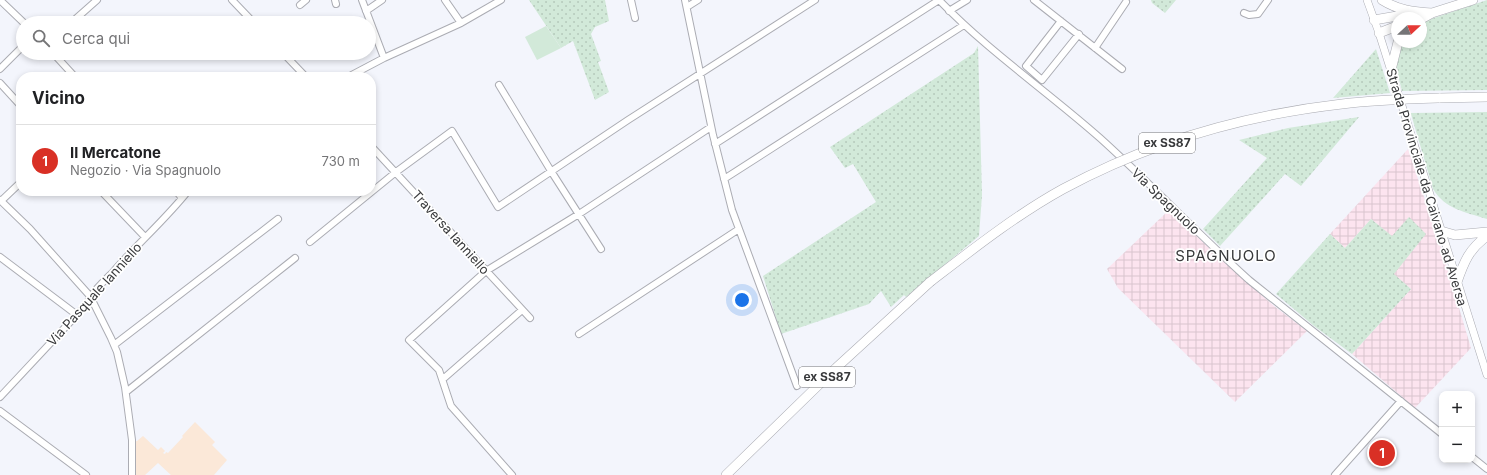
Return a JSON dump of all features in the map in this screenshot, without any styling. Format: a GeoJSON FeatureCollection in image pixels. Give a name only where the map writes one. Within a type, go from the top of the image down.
{"type":"FeatureCollection","features":[{"type":"Feature","properties":{"kind":"highway"},"geometry":{"type":"LineString","coordinates":[[1382,0],[1395,7],[1412,12]]}},
{"type":"Feature","properties":{"kind":"highway"},"geometry":{"type":"LineString","coordinates":[[1427,16],[1473,0]]}},
{"type":"Feature","properties":{"kind":"highway"},"geometry":{"type":"LineString","coordinates":[[1427,13],[1432,13]]}},
{"type":"Feature","properties":{"kind":"highway"},"geometry":{"type":"LineString","coordinates":[[1374,20],[1391,17]]}},
{"type":"Feature","properties":{"kind":"highway"},"geometry":{"type":"LineString","coordinates":[[1379,33],[1391,28]]}},
{"type":"Feature","properties":{"kind":"highway"},"geometry":{"type":"LineString","coordinates":[[1391,70],[1396,48]]}},
{"type":"Feature","properties":{"kind":"highway","name":"ex SS87"},"geometry":{"type":"LineString","coordinates":[[726,475],[836,368],[930,282],[1017,217],[1064,189],[1110,166],[1188,136],[1260,117],[1310,108],[1378,100],[1487,97]]}},
{"type":"Feature","properties":{"kind":"highway"},"geometry":{"type":"LineString","coordinates":[[1441,231],[1455,235],[1487,232]]}},
{"type":"Feature","properties":{"kind":"highway"},"geometry":{"type":"LineString","coordinates":[[1457,282],[1467,255],[1487,236]]}},
{"type":"Feature","properties":{"kind":"main road","name":"Strada Provinciale da Caivano ad Aversa"},"geometry":{"type":"LineString","coordinates":[[1367,0],[1391,70],[1487,375]]}},
{"type":"Feature","properties":{"kind":"street"},"geometry":{"type":"LineString","coordinates":[[79,16],[98,0]]}},
{"type":"Feature","properties":{"kind":"street"},"geometry":{"type":"LineString","coordinates":[[232,0],[247,16]]}},
{"type":"Feature","properties":{"kind":"street"},"geometry":{"type":"LineString","coordinates":[[300,5],[306,0]]}},
{"type":"Feature","properties":{"kind":"street"},"geometry":{"type":"LineString","coordinates":[[362,0],[368,16]]}},
{"type":"Feature","properties":{"kind":"street"},"geometry":{"type":"LineString","coordinates":[[366,11],[382,0]]}},
{"type":"Feature","properties":{"kind":"street"},"geometry":{"type":"LineString","coordinates":[[445,0],[461,23]]}},
{"type":"Feature","properties":{"kind":"street"},"geometry":{"type":"LineString","coordinates":[[357,72],[384,58],[461,23],[501,0]]}},
{"type":"Feature","properties":{"kind":"street"},"geometry":{"type":"LineString","coordinates":[[631,0],[635,18]]}},
{"type":"Feature","properties":{"kind":"street"},"geometry":{"type":"LineString","coordinates":[[685,0],[711,128],[732,210],[797,386]]}},
{"type":"Feature","properties":{"kind":"street"},"geometry":{"type":"LineString","coordinates":[[687,7],[698,0]]}},
{"type":"Feature","properties":{"kind":"street"},"geometry":{"type":"LineString","coordinates":[[715,144],[939,0]]}},
{"type":"Feature","properties":{"kind":"street","name":"Via Spagnuolo"},"geometry":{"type":"LineString","coordinates":[[939,0],[964,25],[1099,137],[1148,182],[1249,280],[1439,432]]}},
{"type":"Feature","properties":{"kind":"street"},"geometry":{"type":"LineString","coordinates":[[949,11],[967,0]]}},
{"type":"Feature","properties":{"kind":"street"},"geometry":{"type":"LineString","coordinates":[[1034,0],[1122,68]]}},
{"type":"Feature","properties":{"kind":"street"},"geometry":{"type":"LineString","coordinates":[[1244,12],[1249,15],[1258,14],[1268,0]]}},
{"type":"Feature","properties":{"kind":"street"},"geometry":{"type":"LineString","coordinates":[[376,188],[452,131],[498,208],[628,120],[813,1]]}},
{"type":"Feature","properties":{"kind":"street"},"geometry":{"type":"LineString","coordinates":[[1096,48],[1126,2]]}},
{"type":"Feature","properties":{"kind":"street"},"geometry":{"type":"LineString","coordinates":[[1,3],[16,16]]}},
{"type":"Feature","properties":{"kind":"street"},"geometry":{"type":"LineString","coordinates":[[1061,21],[1026,66],[1042,80],[1078,34]]}},
{"type":"Feature","properties":{"kind":"street"},"geometry":{"type":"LineString","coordinates":[[724,179],[964,25]]}},
{"type":"Feature","properties":{"kind":"street"},"geometry":{"type":"LineString","coordinates":[[376,37],[384,58]]}},
{"type":"Feature","properties":{"kind":"street"},"geometry":{"type":"LineString","coordinates":[[0,69],[16,53]]}},
{"type":"Feature","properties":{"kind":"street"},"geometry":{"type":"LineString","coordinates":[[60,60],[71,72]]}},
{"type":"Feature","properties":{"kind":"street"},"geometry":{"type":"LineString","coordinates":[[290,60],[301,72]]}},
{"type":"Feature","properties":{"kind":"street"},"geometry":{"type":"LineString","coordinates":[[499,85],[551,171],[601,249]]}},
{"type":"Feature","properties":{"kind":"street"},"geometry":{"type":"LineString","coordinates":[[1,86],[16,101]]}},
{"type":"Feature","properties":{"kind":"street"},"geometry":{"type":"LineString","coordinates":[[512,475],[451,406],[439,370],[408,340],[486,271],[578,214],[711,128]]}},
{"type":"Feature","properties":{"kind":"street","name":"Traversa Ianniello"},"geometry":{"type":"LineString","coordinates":[[376,151],[530,318]]}},
{"type":"Feature","properties":{"kind":"street"},"geometry":{"type":"LineString","coordinates":[[16,187],[0,201],[30,229],[90,296],[117,352],[126,392],[132,440],[132,475]]}},
{"type":"Feature","properties":{"kind":"street"},"geometry":{"type":"LineString","coordinates":[[106,196],[145,237]]}},
{"type":"Feature","properties":{"kind":"street"},"geometry":{"type":"LineString","coordinates":[[310,242],[367,196]]}},
{"type":"Feature","properties":{"kind":"street","name":"Via Pasquale Ianniello"},"geometry":{"type":"LineString","coordinates":[[0,397],[86,305],[90,296],[182,198]]}},
{"type":"Feature","properties":{"kind":"street"},"geometry":{"type":"LineString","coordinates":[[114,345],[278,219]]}},
{"type":"Feature","properties":{"kind":"street"},"geometry":{"type":"LineString","coordinates":[[579,334],[739,229]]}},
{"type":"Feature","properties":{"kind":"street"},"geometry":{"type":"LineString","coordinates":[[0,257],[77,315]]}},
{"type":"Feature","properties":{"kind":"street"},"geometry":{"type":"LineString","coordinates":[[126,392],[295,258]]}},
{"type":"Feature","properties":{"kind":"street"},"geometry":{"type":"LineString","coordinates":[[443,379],[522,310]]}},
{"type":"Feature","properties":{"kind":"street"},"geometry":{"type":"LineString","coordinates":[[1334,475],[1401,401]]}},
{"type":"Feature","properties":{"kind":"street"},"geometry":{"type":"LineString","coordinates":[[0,411],[86,475]]}},
{"type":"Feature","properties":{"kind":"street"},"geometry":{"type":"LineString","coordinates":[[1475,459],[1487,469]]}},
{"type":"Feature","properties":{"kind":"shaded area"},"geometry":{"type":"Polygon","coordinates":[[[1408,149],[1443,254],[1471,348],[1415,408],[1352,354],[1411,289],[1393,274],[1392,237],[1371,219],[1345,248],[1330,234],[1408,149]]]}},
{"type":"Feature","properties":{"kind":"shaded area"},"geometry":{"type":"Polygon","coordinates":[[[1169,210],[1224,262],[1274,306],[1307,331],[1235,402],[1118,288],[1107,269],[1169,210]]]}},
{"type":"Feature","properties":{"kind":"shaded area"},"geometry":{"type":"Polygon","coordinates":[[[195,422],[215,442],[212,445],[227,460],[214,475],[171,475],[158,463],[145,475],[136,475],[134,442],[143,436],[158,450],[161,447],[165,451],[163,453],[165,454],[166,452],[168,453],[183,437],[182,436],[195,422]]]}},
{"type":"Feature","properties":{"kind":"green space"},"geometry":{"type":"Polygon","coordinates":[[[529,0],[605,0],[609,21],[595,27],[591,34],[601,61],[598,62],[609,92],[595,100],[573,41],[561,48],[529,0]]]}},
{"type":"Feature","properties":{"kind":"green space"},"geometry":{"type":"Polygon","coordinates":[[[1151,0],[1176,0],[1165,13],[1152,3],[1151,0]]]}},
{"type":"Feature","properties":{"kind":"green space"},"geometry":{"type":"Polygon","coordinates":[[[1487,0],[1487,90],[1402,91],[1396,68],[1400,48],[1427,48],[1427,21],[1487,0]]]}},
{"type":"Feature","properties":{"kind":"green space"},"geometry":{"type":"Polygon","coordinates":[[[546,26],[561,48],[537,60],[525,37],[546,26]]]}},
{"type":"Feature","properties":{"kind":"green space"},"geometry":{"type":"Polygon","coordinates":[[[978,46],[982,195],[979,236],[906,297],[904,295],[891,307],[881,291],[869,304],[781,334],[763,276],[876,202],[853,164],[845,168],[830,147],[974,53],[978,46]]]}},
{"type":"Feature","properties":{"kind":"green space"},"geometry":{"type":"Polygon","coordinates":[[[1376,49],[1390,93],[1333,98],[1376,49]]]}},
{"type":"Feature","properties":{"kind":"green space"},"geometry":{"type":"Polygon","coordinates":[[[1487,112],[1487,219],[1456,209],[1438,196],[1433,189],[1411,113],[1487,112]]]}},
{"type":"Feature","properties":{"kind":"green space"},"geometry":{"type":"Polygon","coordinates":[[[1359,117],[1301,186],[1285,174],[1220,246],[1203,229],[1267,158],[1239,140],[1288,128],[1359,117]]]}},
{"type":"Feature","properties":{"kind":"green space"},"geometry":{"type":"Polygon","coordinates":[[[1409,217],[1426,234],[1394,274],[1411,289],[1352,354],[1314,326],[1276,294],[1330,234],[1345,248],[1371,219],[1392,236],[1409,217]]]}},
{"type":"Feature","properties":{"kind":"place","name":"Il Mercatone"},"geometry":{"type":"Point","coordinates":[1382,453]}},
{"type":"Feature","properties":{"kind":"district","name":"SPAGNUOLO"},"geometry":{"type":"Point","coordinates":[1226,256]}}]}
